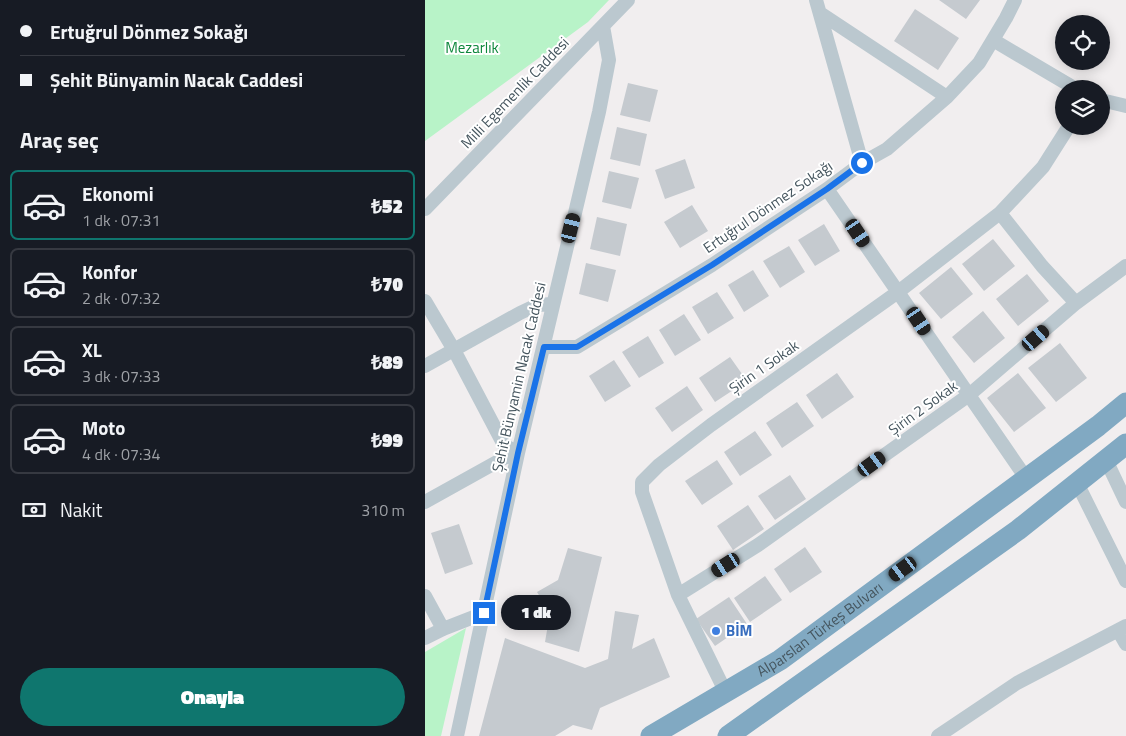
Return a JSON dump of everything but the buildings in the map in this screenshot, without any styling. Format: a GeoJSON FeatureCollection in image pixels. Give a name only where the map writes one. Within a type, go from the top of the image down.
{"type":"FeatureCollection","features":[{"type":"Feature","properties":{"kind":"highway","name":"Alparslan Türkeş Bulvarı"},"geometry":{"type":"LineString","coordinates":[[651,736],[780,660],[1126,403]]}},
{"type":"Feature","properties":{"kind":"highway"},"geometry":{"type":"LineString","coordinates":[[728,736],[1018,530],[1126,444]]}},
{"type":"Feature","properties":{"kind":"street","name":"Milli Egemenlik Caddesi"},"geometry":{"type":"LineString","coordinates":[[425,210],[628,0]]}},
{"type":"Feature","properties":{"kind":"street","name":"Ertuğrul Dönmez Sokağı"},"geometry":{"type":"LineString","coordinates":[[544,347],[577,347],[712,265],[827,189],[862,163],[887,149],[947,96],[979,63],[1015,0]]}},
{"type":"Feature","properties":{"kind":"street"},"geometry":{"type":"LineString","coordinates":[[818,6],[947,96]]}},
{"type":"Feature","properties":{"kind":"street"},"geometry":{"type":"LineString","coordinates":[[818,6],[862,163]]}},
{"type":"Feature","properties":{"kind":"street","name":"Şehit Bünyamin Nacak Caddesi"},"geometry":{"type":"LineString","coordinates":[[457,736],[518,453],[599,112],[609,60],[603,26]]}},
{"type":"Feature","properties":{"kind":"street"},"geometry":{"type":"LineString","coordinates":[[993,40],[1061,80]]}},
{"type":"Feature","properties":{"kind":"street"},"geometry":{"type":"LineString","coordinates":[[1110,102],[1126,106]]}},
{"type":"Feature","properties":{"kind":"street","name":"Şirin 1 Sokak"},"geometry":{"type":"LineString","coordinates":[[725,692],[678,595],[642,492],[642,482],[659,465],[711,425],[898,292],[1000,213],[1043,167],[1063,135]]}},
{"type":"Feature","properties":{"kind":"street"},"geometry":{"type":"LineString","coordinates":[[827,189],[1026,478]]}},
{"type":"Feature","properties":{"kind":"street"},"geometry":{"type":"LineString","coordinates":[[1000,213],[1042,266],[1076,303]]}},
{"type":"Feature","properties":{"kind":"street","name":"Şirin 2 Sokak"},"geometry":{"type":"LineString","coordinates":[[678,595],[758,545],[969,395],[1076,303],[1126,266]]}},
{"type":"Feature","properties":{"kind":"street"},"geometry":{"type":"LineString","coordinates":[[425,301],[454,350],[504,446],[518,453]]}},
{"type":"Feature","properties":{"kind":"street"},"geometry":{"type":"LineString","coordinates":[[425,366],[520,312],[537,305],[552,304]]}},
{"type":"Feature","properties":{"kind":"street"},"geometry":{"type":"LineString","coordinates":[[425,502],[504,458],[518,453]]}},
{"type":"Feature","properties":{"kind":"street"},"geometry":{"type":"LineString","coordinates":[[1105,460],[1126,502]]}},
{"type":"Feature","properties":{"kind":"street"},"geometry":{"type":"LineString","coordinates":[[1077,483],[1126,582]]}},
{"type":"Feature","properties":{"kind":"street"},"geometry":{"type":"LineString","coordinates":[[425,596],[443,629]]}},
{"type":"Feature","properties":{"kind":"street"},"geometry":{"type":"LineString","coordinates":[[425,638],[484,613]]}},
{"type":"Feature","properties":{"kind":"street"},"geometry":{"type":"LineString","coordinates":[[938,736],[1017,683],[1122,628],[1126,644]]}},
{"type":"Feature","properties":{"kind":"green space","name":"Mezarlık"},"geometry":{"type":"Polygon","coordinates":[[[425,0],[609,0],[588,22],[425,141],[425,0]]]}},
{"type":"Feature","properties":{"kind":"green space"},"geometry":{"type":"Polygon","coordinates":[[[466,628],[441,736],[425,736],[425,652],[466,628]]]}},
{"type":"Feature","properties":{"kind":"place","name":"BİM"},"geometry":{"type":"Point","coordinates":[716,631]}},
{"type":"Feature","properties":{"kind":"route"},"geometry":{"type":"LineString","coordinates":[[484,613],[518,453],[544,347],[577,347],[712,265],[827,189],[862,163]]}}]}
